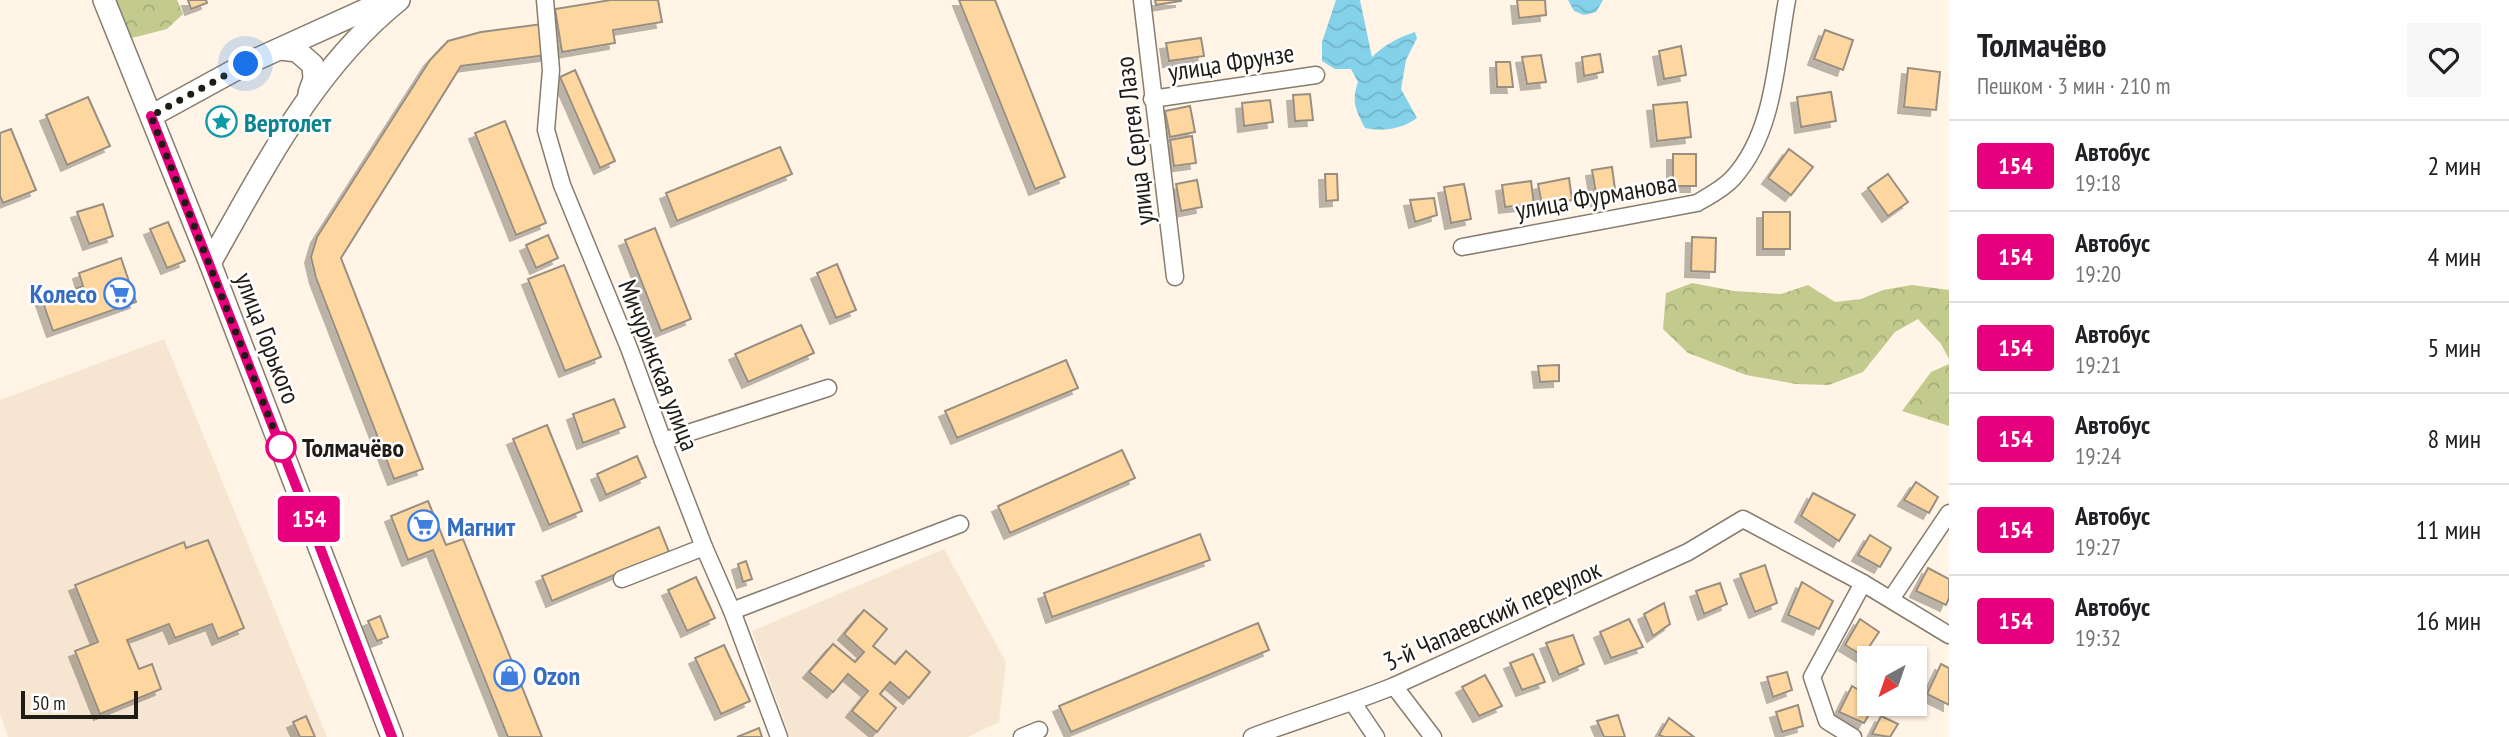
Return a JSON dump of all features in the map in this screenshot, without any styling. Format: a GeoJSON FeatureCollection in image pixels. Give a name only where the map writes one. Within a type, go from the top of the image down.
{"type":"FeatureCollection","features":[{"type":"Feature","properties":{"kind":"main road","name":"улица Горького"},"geometry":{"type":"LineString","coordinates":[[104,0],[210,263],[392,737]]}},
{"type":"Feature","properties":{"kind":"main road"},"geometry":{"type":"LineString","coordinates":[[151,116],[246,64],[387,0]]}},
{"type":"Feature","properties":{"kind":"main road"},"geometry":{"type":"LineString","coordinates":[[210,263],[307,99],[341,55],[373,20],[398,0]]}},
{"type":"Feature","properties":{"kind":"main road"},"geometry":{"type":"LineString","coordinates":[[281,49],[297,51],[313,65],[314,79],[307,99]]}},
{"type":"Feature","properties":{"kind":"street","name":"Мичуринская улица"},"geometry":{"type":"LineString","coordinates":[[545,0],[551,70],[546,130],[562,185],[629,348],[779,737]]}},
{"type":"Feature","properties":{"kind":"street","name":"улица Сергея Лазо"},"geometry":{"type":"LineString","coordinates":[[1142,0],[1175,277]]}},
{"type":"Feature","properties":{"kind":"street","name":"улица Фурманова"},"geometry":{"type":"LineString","coordinates":[[1462,247],[1697,202],[1715,193],[1732,179],[1752,153],[1766,124],[1787,0]]}},
{"type":"Feature","properties":{"kind":"street","name":"улица Фрунзе"},"geometry":{"type":"LineString","coordinates":[[1152,99],[1316,75]]}},
{"type":"Feature","properties":{"kind":"street"},"geometry":{"type":"LineString","coordinates":[[663,441],[828,388]]}},
{"type":"Feature","properties":{"kind":"street"},"geometry":{"type":"LineString","coordinates":[[1891,599],[1949,513]]}},
{"type":"Feature","properties":{"kind":"street","name":"3-й Чапаевский переулок"},"geometry":{"type":"LineString","coordinates":[[1252,737],[1301,718],[1353,703],[1394,686],[1688,552],[1743,519],[1863,583]]}},
{"type":"Feature","properties":{"kind":"street"},"geometry":{"type":"LineString","coordinates":[[732,611],[960,524]]}},
{"type":"Feature","properties":{"kind":"street"},"geometry":{"type":"LineString","coordinates":[[622,579],[704,547]]}},
{"type":"Feature","properties":{"kind":"street"},"geometry":{"type":"LineString","coordinates":[[1853,737],[1828,721],[1812,677],[1863,583],[1949,635]]}},
{"type":"Feature","properties":{"kind":"street"},"geometry":{"type":"LineString","coordinates":[[1394,686],[1433,737]]}},
{"type":"Feature","properties":{"kind":"street"},"geometry":{"type":"LineString","coordinates":[[1353,703],[1376,737]]}},
{"type":"Feature","properties":{"kind":"street"},"geometry":{"type":"LineString","coordinates":[[1022,737],[1039,730]]}},
{"type":"Feature","properties":{"kind":"shaded area"},"geometry":{"type":"Polygon","coordinates":[[[164,339],[327,737],[8,737],[0,714],[0,400],[164,339]]]}},
{"type":"Feature","properties":{"kind":"shaded area"},"geometry":{"type":"Polygon","coordinates":[[[944,549],[1006,662],[999,722],[968,737],[790,737],[752,631],[944,549]]]}},
{"type":"Feature","properties":{"kind":"green space"},"geometry":{"type":"Polygon","coordinates":[[[112,0],[177,0],[183,14],[167,29],[128,39],[112,0]]]}},
{"type":"Feature","properties":{"kind":"green space"},"geometry":{"type":"Polygon","coordinates":[[[1692,283],[1734,291],[1781,294],[1808,285],[1835,302],[1861,299],[1883,290],[1912,285],[1949,290],[1949,359],[1941,344],[1918,319],[1895,332],[1863,372],[1829,385],[1796,384],[1746,375],[1688,353],[1663,329],[1666,293],[1692,283]]]}},
{"type":"Feature","properties":{"kind":"green space"},"geometry":{"type":"Polygon","coordinates":[[[1949,364],[1949,426],[1902,411],[1931,372],[1949,364]]]}},
{"type":"Feature","properties":{"kind":"water"},"geometry":{"type":"Polygon","coordinates":[[[1336,0],[1360,0],[1372,57],[1392,42],[1415,32],[1417,38],[1406,60],[1401,89],[1417,118],[1392,129],[1365,128],[1356,106],[1358,82],[1351,69],[1335,69],[1322,61],[1322,42],[1336,0]]]}},
{"type":"Feature","properties":{"kind":"water"},"geometry":{"type":"Polygon","coordinates":[[[1568,0],[1603,0],[1596,12],[1584,15],[1574,11],[1568,0]]]}},
{"type":"Feature","properties":{"kind":"building"},"geometry":{"type":"Polygon","coordinates":[[[188,0],[206,0],[207,3],[191,9],[188,0]]]}},
{"type":"Feature","properties":{"kind":"building"},"geometry":{"type":"Polygon","coordinates":[[[611,0],[658,0],[662,22],[613,30],[615,43],[562,52],[555,9],[611,0]]]}},
{"type":"Feature","properties":{"kind":"building"},"geometry":{"type":"Polygon","coordinates":[[[959,0],[995,0],[1065,177],[1035,189],[959,0]]]}},
{"type":"Feature","properties":{"kind":"building"},"geometry":{"type":"Polygon","coordinates":[[[1155,0],[1181,0],[1181,1],[1156,5],[1155,0]]]}},
{"type":"Feature","properties":{"kind":"building"},"geometry":{"type":"Polygon","coordinates":[[[1517,0],[1545,0],[1546,15],[1519,18],[1517,0]]]}},
{"type":"Feature","properties":{"kind":"building"},"geometry":{"type":"Polygon","coordinates":[[[542,24],[547,55],[461,66],[341,258],[423,469],[394,479],[316,278],[311,257],[317,237],[430,60],[448,41],[481,32],[542,24]]]}},
{"type":"Feature","properties":{"kind":"building"},"geometry":{"type":"Polygon","coordinates":[[[1825,30],[1853,40],[1843,70],[1814,59],[1825,30]]]}},
{"type":"Feature","properties":{"kind":"building"},"geometry":{"type":"Polygon","coordinates":[[[1201,38],[1204,56],[1169,61],[1166,43],[1201,38]]]}},
{"type":"Feature","properties":{"kind":"building"},"geometry":{"type":"Polygon","coordinates":[[[1681,46],[1686,75],[1664,79],[1659,51],[1681,46]]]}},
{"type":"Feature","properties":{"kind":"building"},"geometry":{"type":"Polygon","coordinates":[[[1600,54],[1603,72],[1584,76],[1582,57],[1600,54]]]}},
{"type":"Feature","properties":{"kind":"building"},"geometry":{"type":"Polygon","coordinates":[[[1541,55],[1546,82],[1527,84],[1522,57],[1541,55]]]}},
{"type":"Feature","properties":{"kind":"building"},"geometry":{"type":"Polygon","coordinates":[[[1496,62],[1510,62],[1513,87],[1497,87],[1496,62]]]}},
{"type":"Feature","properties":{"kind":"building"},"geometry":{"type":"Polygon","coordinates":[[[1908,68],[1940,72],[1936,110],[1904,107],[1908,68]]]}},
{"type":"Feature","properties":{"kind":"building"},"geometry":{"type":"Polygon","coordinates":[[[575,70],[615,161],[600,168],[560,77],[575,70]]]}},
{"type":"Feature","properties":{"kind":"building"},"geometry":{"type":"Polygon","coordinates":[[[1831,92],[1836,121],[1801,127],[1797,97],[1831,92]]]}},
{"type":"Feature","properties":{"kind":"building"},"geometry":{"type":"Polygon","coordinates":[[[1310,94],[1313,120],[1295,121],[1293,95],[1310,94]]]}},
{"type":"Feature","properties":{"kind":"building"},"geometry":{"type":"Polygon","coordinates":[[[88,97],[110,146],[67,165],[46,115],[88,97]]]}},
{"type":"Feature","properties":{"kind":"building"},"geometry":{"type":"Polygon","coordinates":[[[1270,100],[1273,122],[1244,126],[1242,103],[1270,100]]]}},
{"type":"Feature","properties":{"kind":"building"},"geometry":{"type":"Polygon","coordinates":[[[1687,102],[1691,137],[1657,141],[1653,105],[1687,102]]]}},
{"type":"Feature","properties":{"kind":"building"},"geometry":{"type":"Polygon","coordinates":[[[1190,106],[1195,132],[1170,137],[1165,111],[1190,106]]]}},
{"type":"Feature","properties":{"kind":"building"},"geometry":{"type":"Polygon","coordinates":[[[505,121],[546,223],[516,235],[475,133],[505,121]]]}},
{"type":"Feature","properties":{"kind":"building"},"geometry":{"type":"Polygon","coordinates":[[[11,129],[36,190],[3,203],[0,196],[0,133],[11,129]]]}},
{"type":"Feature","properties":{"kind":"building"},"geometry":{"type":"Polygon","coordinates":[[[1192,136],[1196,163],[1174,166],[1170,140],[1192,136]]]}},
{"type":"Feature","properties":{"kind":"building"},"geometry":{"type":"Polygon","coordinates":[[[780,147],[792,174],[677,221],[666,193],[780,147]]]}},
{"type":"Feature","properties":{"kind":"building"},"geometry":{"type":"Polygon","coordinates":[[[1789,149],[1813,167],[1791,195],[1768,178],[1789,149]]]}},
{"type":"Feature","properties":{"kind":"building"},"geometry":{"type":"Polygon","coordinates":[[[1673,154],[1696,154],[1696,186],[1673,186],[1673,154]]]}},
{"type":"Feature","properties":{"kind":"building"},"geometry":{"type":"Polygon","coordinates":[[[1612,167],[1616,197],[1597,200],[1592,170],[1612,167]]]}},
{"type":"Feature","properties":{"kind":"building"},"geometry":{"type":"Polygon","coordinates":[[[1325,174],[1337,174],[1338,200],[1326,201],[1325,174]]]}},
{"type":"Feature","properties":{"kind":"building"},"geometry":{"type":"Polygon","coordinates":[[[1888,174],[1908,202],[1888,216],[1868,188],[1888,174]]]}},
{"type":"Feature","properties":{"kind":"building"},"geometry":{"type":"Polygon","coordinates":[[[1569,178],[1572,200],[1542,205],[1538,184],[1569,178]]]}},
{"type":"Feature","properties":{"kind":"building"},"geometry":{"type":"Polygon","coordinates":[[[1197,180],[1202,207],[1181,211],[1176,184],[1197,180]]]}},
{"type":"Feature","properties":{"kind":"building"},"geometry":{"type":"Polygon","coordinates":[[[1531,181],[1534,204],[1505,207],[1502,185],[1531,181]]]}},
{"type":"Feature","properties":{"kind":"building"},"geometry":{"type":"Polygon","coordinates":[[[1464,184],[1471,219],[1451,223],[1444,187],[1464,184]]]}},
{"type":"Feature","properties":{"kind":"building"},"geometry":{"type":"Polygon","coordinates":[[[1434,198],[1437,215],[1415,222],[1410,200],[1434,198]]]}},
{"type":"Feature","properties":{"kind":"building"},"geometry":{"type":"Polygon","coordinates":[[[103,204],[113,236],[89,244],[77,212],[103,204]]]}},
{"type":"Feature","properties":{"kind":"building"},"geometry":{"type":"Polygon","coordinates":[[[1763,212],[1790,212],[1790,249],[1763,249],[1763,212]]]}},
{"type":"Feature","properties":{"kind":"building"},"geometry":{"type":"Polygon","coordinates":[[[168,222],[185,261],[167,268],[150,229],[168,222]]]}},
{"type":"Feature","properties":{"kind":"building"},"geometry":{"type":"Polygon","coordinates":[[[655,228],[691,319],[661,331],[625,240],[655,228]]]}},
{"type":"Feature","properties":{"kind":"building"},"geometry":{"type":"Polygon","coordinates":[[[548,235],[558,258],[536,268],[526,245],[548,235]]]}},
{"type":"Feature","properties":{"kind":"building"},"geometry":{"type":"Polygon","coordinates":[[[1692,237],[1716,238],[1715,272],[1691,271],[1692,237]]]}},
{"type":"Feature","properties":{"kind":"building"},"geometry":{"type":"Polygon","coordinates":[[[121,258],[136,302],[53,331],[42,300],[83,286],[79,273],[121,258]]]}},
{"type":"Feature","properties":{"kind":"building"},"geometry":{"type":"Polygon","coordinates":[[[837,264],[856,310],[836,318],[817,273],[837,264]]]}},
{"type":"Feature","properties":{"kind":"building"},"geometry":{"type":"Polygon","coordinates":[[[564,265],[601,357],[565,371],[528,279],[564,265]]]}},
{"type":"Feature","properties":{"kind":"building"},"geometry":{"type":"Polygon","coordinates":[[[801,325],[814,353],[748,382],[735,354],[801,325]]]}},
{"type":"Feature","properties":{"kind":"building"},"geometry":{"type":"Polygon","coordinates":[[[1066,360],[1078,388],[957,438],[945,411],[1066,360]]]}},
{"type":"Feature","properties":{"kind":"building"},"geometry":{"type":"Polygon","coordinates":[[[1559,365],[1559,381],[1540,382],[1538,366],[1559,365]]]}},
{"type":"Feature","properties":{"kind":"building"},"geometry":{"type":"Polygon","coordinates":[[[614,399],[625,427],[583,443],[573,414],[614,399]]]}},
{"type":"Feature","properties":{"kind":"building"},"geometry":{"type":"Polygon","coordinates":[[[547,425],[582,511],[549,525],[513,439],[547,425]]]}},
{"type":"Feature","properties":{"kind":"building"},"geometry":{"type":"Polygon","coordinates":[[[1122,450],[1135,478],[1010,533],[998,506],[1122,450]]]}},
{"type":"Feature","properties":{"kind":"building"},"geometry":{"type":"Polygon","coordinates":[[[637,456],[646,477],[606,495],[597,474],[637,456]]]}},
{"type":"Feature","properties":{"kind":"building"},"geometry":{"type":"Polygon","coordinates":[[[1916,482],[1938,497],[1929,513],[1904,500],[1916,482]]]}},
{"type":"Feature","properties":{"kind":"building"},"geometry":{"type":"Polygon","coordinates":[[[1813,493],[1855,515],[1839,541],[1801,516],[1813,493]]]}},
{"type":"Feature","properties":{"kind":"building"},"geometry":{"type":"Polygon","coordinates":[[[428,501],[446,545],[463,539],[542,737],[508,737],[433,550],[408,560],[391,516],[428,501]]]}},
{"type":"Feature","properties":{"kind":"building"},"geometry":{"type":"Polygon","coordinates":[[[659,527],[669,552],[552,601],[542,576],[659,527]]]}},
{"type":"Feature","properties":{"kind":"building"},"geometry":{"type":"Polygon","coordinates":[[[1200,534],[1210,560],[1052,617],[1044,593],[1200,534]]]}},
{"type":"Feature","properties":{"kind":"building"},"geometry":{"type":"Polygon","coordinates":[[[1870,535],[1891,548],[1880,567],[1858,555],[1870,535]]]}},
{"type":"Feature","properties":{"kind":"building"},"geometry":{"type":"Polygon","coordinates":[[[208,540],[244,628],[218,639],[212,624],[175,638],[169,624],[127,640],[139,669],[152,664],[161,689],[100,714],[75,651],[98,642],[75,585],[184,542],[186,548],[208,540]]]}},
{"type":"Feature","properties":{"kind":"building"},"geometry":{"type":"Polygon","coordinates":[[[746,561],[752,579],[743,582],[738,564],[746,561]]]}},
{"type":"Feature","properties":{"kind":"building"},"geometry":{"type":"Polygon","coordinates":[[[1765,565],[1777,603],[1755,612],[1740,574],[1765,565]]]}},
{"type":"Feature","properties":{"kind":"building"},"geometry":{"type":"Polygon","coordinates":[[[1928,568],[1949,579],[1949,598],[1946,605],[1916,591],[1928,568]]]}},
{"type":"Feature","properties":{"kind":"building"},"geometry":{"type":"Polygon","coordinates":[[[696,577],[715,618],[687,631],[668,590],[696,577]]]}},
{"type":"Feature","properties":{"kind":"building"},"geometry":{"type":"Polygon","coordinates":[[[1802,582],[1833,601],[1819,629],[1788,615],[1802,582]]]}},
{"type":"Feature","properties":{"kind":"building"},"geometry":{"type":"Polygon","coordinates":[[[1720,583],[1727,604],[1704,614],[1696,591],[1720,583]]]}},
{"type":"Feature","properties":{"kind":"building"},"geometry":{"type":"Polygon","coordinates":[[[1664,603],[1670,624],[1653,636],[1644,614],[1664,603]]]}},
{"type":"Feature","properties":{"kind":"building"},"geometry":{"type":"Polygon","coordinates":[[[864,610],[887,629],[873,646],[895,664],[906,651],[930,672],[909,698],[890,682],[880,694],[896,708],[877,732],[852,711],[868,691],[848,674],[833,692],[809,672],[833,644],[855,662],[864,652],[844,634],[864,610]]]}},
{"type":"Feature","properties":{"kind":"building"},"geometry":{"type":"Polygon","coordinates":[[[380,616],[388,637],[377,641],[368,621],[380,616]]]}},
{"type":"Feature","properties":{"kind":"building"},"geometry":{"type":"Polygon","coordinates":[[[1629,619],[1643,647],[1611,658],[1600,632],[1629,619]]]}},
{"type":"Feature","properties":{"kind":"building"},"geometry":{"type":"Polygon","coordinates":[[[1860,619],[1879,632],[1870,646],[1857,646],[1857,652],[1845,645],[1860,619]]]}},
{"type":"Feature","properties":{"kind":"building"},"geometry":{"type":"Polygon","coordinates":[[[1258,623],[1269,650],[1071,732],[1059,706],[1258,623]]]}},
{"type":"Feature","properties":{"kind":"building"},"geometry":{"type":"Polygon","coordinates":[[[1573,635],[1584,664],[1559,675],[1546,643],[1573,635]]]}},
{"type":"Feature","properties":{"kind":"building"},"geometry":{"type":"Polygon","coordinates":[[[724,645],[750,701],[721,714],[695,658],[724,645]]]}},
{"type":"Feature","properties":{"kind":"building"},"geometry":{"type":"Polygon","coordinates":[[[1533,654],[1545,682],[1522,690],[1510,663],[1533,654]]]}},
{"type":"Feature","properties":{"kind":"building"},"geometry":{"type":"Polygon","coordinates":[[[1941,664],[1949,668],[1949,705],[1927,694],[1941,664]]]}},
{"type":"Feature","properties":{"kind":"building"},"geometry":{"type":"Polygon","coordinates":[[[1787,672],[1792,690],[1773,697],[1767,677],[1787,672]]]}},
{"type":"Feature","properties":{"kind":"building"},"geometry":{"type":"Polygon","coordinates":[[[1485,675],[1502,706],[1479,716],[1462,687],[1485,675]]]}},
{"type":"Feature","properties":{"kind":"building"},"geometry":{"type":"Polygon","coordinates":[[[1852,686],[1857,689],[1857,716],[1868,716],[1864,723],[1839,712],[1852,686]]]}},
{"type":"Feature","properties":{"kind":"building"},"geometry":{"type":"Polygon","coordinates":[[[1798,705],[1803,726],[1782,732],[1776,712],[1798,705]]]}},
{"type":"Feature","properties":{"kind":"building"},"geometry":{"type":"Polygon","coordinates":[[[1618,715],[1625,737],[1604,737],[1597,721],[1618,715]]]}},
{"type":"Feature","properties":{"kind":"building"},"geometry":{"type":"Polygon","coordinates":[[[306,716],[315,737],[300,737],[293,722],[306,716]]]}},
{"type":"Feature","properties":{"kind":"building"},"geometry":{"type":"Polygon","coordinates":[[[1881,716],[1898,724],[1890,737],[1872,734],[1881,716]]]}},
{"type":"Feature","properties":{"kind":"building"},"geometry":{"type":"Polygon","coordinates":[[[1669,718],[1694,737],[1659,735],[1669,718]]]}},
{"type":"Feature","properties":{"kind":"building"},"geometry":{"type":"Polygon","coordinates":[[[759,728],[762,737],[737,737],[759,728]]]}},
{"type":"Feature","properties":{"kind":"bus line","name":"154"},"geometry":{"type":"LineString","coordinates":[[151,116],[392,737]]}},
{"type":"Feature","properties":{"kind":"place","name":"Вертолет"},"geometry":{"type":"Point","coordinates":[221,122]}},
{"type":"Feature","properties":{"kind":"place","name":"Колесо"},"geometry":{"type":"Point","coordinates":[120,293]}},
{"type":"Feature","properties":{"kind":"place","name":"Толмачёво"},"geometry":{"type":"Point","coordinates":[281,447]}},
{"type":"Feature","properties":{"kind":"place","name":"Магнит"},"geometry":{"type":"Point","coordinates":[424,526]}},
{"type":"Feature","properties":{"kind":"place","name":"Ozon"},"geometry":{"type":"Point","coordinates":[510,675]}},
{"type":"Feature","properties":{"kind":"route"},"geometry":{"type":"LineString","coordinates":[[246,64],[151,116],[285,458],[281,447]]}}]}
